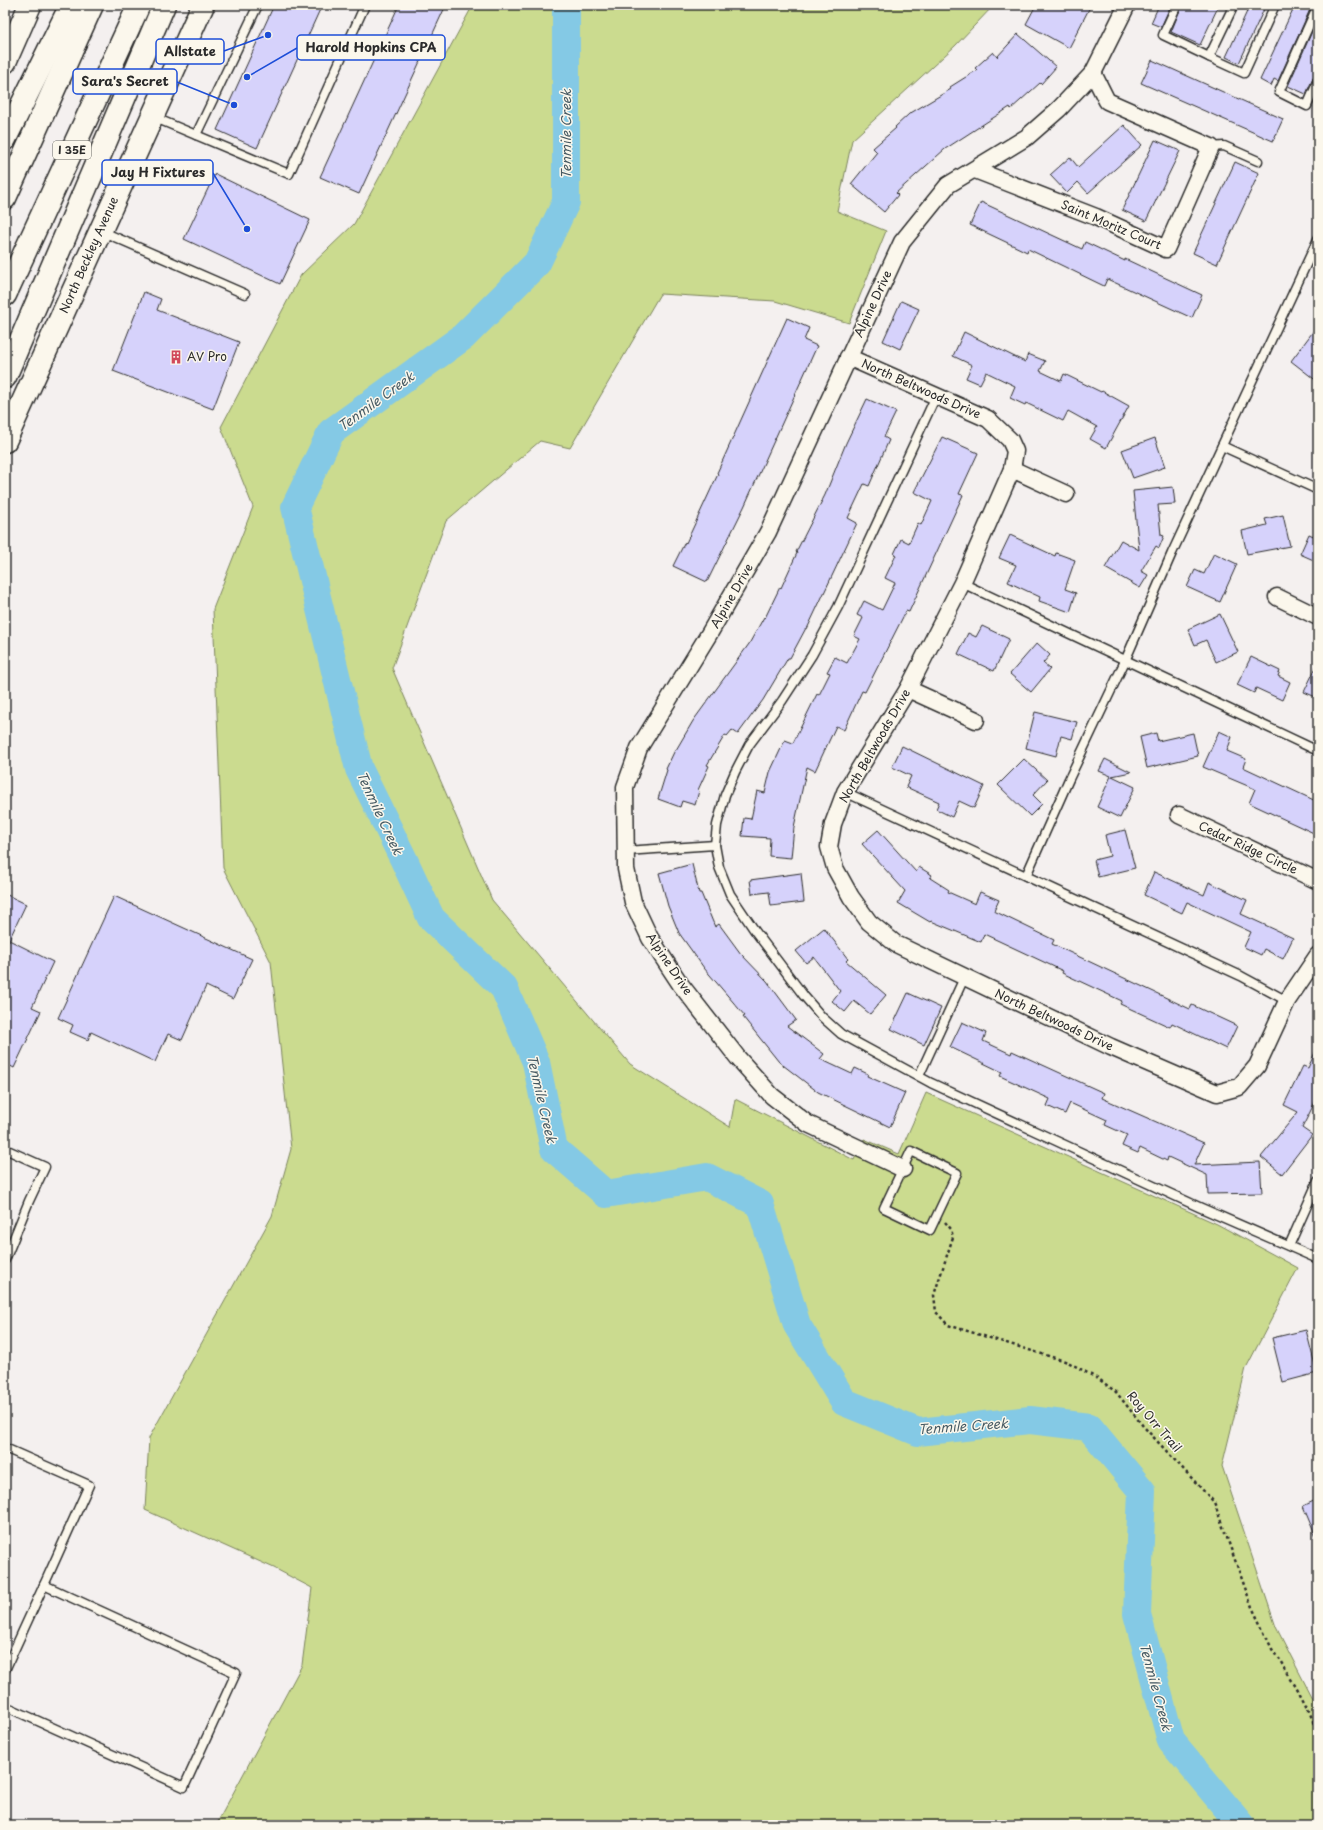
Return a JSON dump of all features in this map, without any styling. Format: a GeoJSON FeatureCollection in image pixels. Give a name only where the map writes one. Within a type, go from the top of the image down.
{"type":"FeatureCollection","features":[{"type":"Feature","properties":{"kind":"main road"},"geometry":{"type":"LineString","coordinates":[[5,62],[30,5]]}},
{"type":"Feature","properties":{"kind":"main road"},"geometry":{"type":"LineString","coordinates":[[5,139],[71,5]]}},
{"type":"Feature","properties":{"kind":"main road"},"geometry":{"type":"LineString","coordinates":[[5,198],[92,5]]}},
{"type":"Feature","properties":{"kind":"main road","name":"I 35E"},"geometry":{"type":"LineString","coordinates":[[5,295],[139,5]]}},
{"type":"Feature","properties":{"kind":"main road"},"geometry":{"type":"LineString","coordinates":[[5,377],[164,5]]}},
{"type":"Feature","properties":{"kind":"main road","name":"North Beckley Avenue"},"geometry":{"type":"LineString","coordinates":[[5,441],[203,5]]}},
{"type":"Feature","properties":{"kind":"street","name":"Alpine Drive"},"geometry":{"type":"LineString","coordinates":[[903,1169],[808,1124],[772,1096],[738,1058],[681,985],[650,938],[633,902],[626,869],[626,787],[639,748],[709,634],[768,532],[902,242],[948,186],[1027,137],[1059,109],[1093,73],[1127,5]]}},
{"type":"Feature","properties":{"kind":"street"},"geometry":{"type":"LineString","coordinates":[[1093,73],[1107,100],[1211,147]]}},
{"type":"Feature","properties":{"kind":"street","name":"Saint Moritz Court"},"geometry":{"type":"LineString","coordinates":[[975,170],[1096,217],[1166,249],[1211,147]]}},
{"type":"Feature","properties":{"kind":"street","name":"North Beltwoods Drive"},"geometry":{"type":"LineString","coordinates":[[848,357],[988,419],[1010,440],[1015,450],[1012,469],[962,583],[908,688],[845,792],[833,824],[829,847],[835,868],[851,897],[869,922],[896,944],[964,978],[1112,1047],[1217,1093],[1239,1087],[1256,1066],[1287,1001],[1318,955]]}},
{"type":"Feature","properties":{"kind":"street"},"geometry":{"type":"LineString","coordinates":[[1012,469],[1066,494]]}},
{"type":"Feature","properties":{"kind":"street"},"geometry":{"type":"LineString","coordinates":[[1277,598],[1318,617]]}},
{"type":"Feature","properties":{"kind":"street"},"geometry":{"type":"LineString","coordinates":[[908,688],[976,720]]}},
{"type":"Feature","properties":{"kind":"street","name":"Cedar Ridge Circle"},"geometry":{"type":"LineString","coordinates":[[1179,815],[1318,881]]}},
{"type":"Feature","properties":{"kind":"lane"},"geometry":{"type":"LineString","coordinates":[[196,135],[258,5]]}},
{"type":"Feature","properties":{"kind":"lane"},"geometry":{"type":"LineString","coordinates":[[152,116],[289,174],[365,5]]}},
{"type":"Feature","properties":{"kind":"lane"},"geometry":{"type":"LineString","coordinates":[[1177,5],[1163,35],[1244,73],[1276,5]]}},
{"type":"Feature","properties":{"kind":"lane"},"geometry":{"type":"LineString","coordinates":[[1210,56],[1234,5]]}},
{"type":"Feature","properties":{"kind":"lane"},"geometry":{"type":"LineString","coordinates":[[1318,5],[1279,92],[1307,106],[1318,81]]}},
{"type":"Feature","properties":{"kind":"lane"},"geometry":{"type":"LineString","coordinates":[[1211,147],[1224,146],[1258,161]]}},
{"type":"Feature","properties":{"kind":"lane"},"geometry":{"type":"LineString","coordinates":[[100,230],[245,294]]}},
{"type":"Feature","properties":{"kind":"lane"},"geometry":{"type":"LineString","coordinates":[[1026,876],[1069,779],[1125,661],[1222,446],[1318,239]]}},
{"type":"Feature","properties":{"kind":"lane"},"geometry":{"type":"LineString","coordinates":[[936,396],[838,607],[812,655],[782,701],[749,745],[734,772],[725,795],[719,817],[715,845],[719,867],[730,894],[755,931],[822,1018],[841,1034],[919,1076],[1199,1207],[1318,1259]]}},
{"type":"Feature","properties":{"kind":"lane"},"geometry":{"type":"LineString","coordinates":[[1222,446],[1318,490]]}},
{"type":"Feature","properties":{"kind":"lane"},"geometry":{"type":"LineString","coordinates":[[962,583],[1318,751]]}},
{"type":"Feature","properties":{"kind":"lane"},"geometry":{"type":"LineString","coordinates":[[845,792],[1240,976],[1287,1001]]}},
{"type":"Feature","properties":{"kind":"lane"},"geometry":{"type":"LineString","coordinates":[[626,851],[715,845]]}},
{"type":"Feature","properties":{"kind":"lane"},"geometry":{"type":"LineString","coordinates":[[919,1076],[964,978]]}},
{"type":"Feature","properties":{"kind":"lane"},"geometry":{"type":"LineString","coordinates":[[5,1149],[45,1167],[29,1201],[5,1260]]}},
{"type":"Feature","properties":{"kind":"lane"},"geometry":{"type":"LineString","coordinates":[[912,1152],[957,1173],[930,1230],[884,1208],[903,1169],[912,1152]]}},
{"type":"Feature","properties":{"kind":"lane"},"geometry":{"type":"LineString","coordinates":[[1289,1246],[1318,1181]]}},
{"type":"Feature","properties":{"kind":"lane"},"geometry":{"type":"LineString","coordinates":[[5,1448],[89,1485],[5,1670]]}},
{"type":"Feature","properties":{"kind":"lane"},"geometry":{"type":"LineString","coordinates":[[5,1706],[184,1787],[236,1673],[44,1585]]}},
{"type":"Feature","properties":{"kind":"path","name":"Roy Orr Trail"},"geometry":{"type":"LineString","coordinates":[[937,1215],[951,1229],[953,1237],[934,1295],[936,1312],[948,1325],[1068,1362],[1100,1380],[1116,1392],[1143,1426],[1214,1502],[1252,1607],[1272,1649],[1303,1699],[1318,1734]]}},
{"type":"Feature","properties":{"kind":"green space"},"geometry":{"type":"Polygon","coordinates":[[[473,5],[994,5],[955,46],[852,140],[837,211],[886,231],[849,323],[775,301],[660,294],[570,448],[540,441],[446,521],[392,668],[492,900],[630,1064],[730,1127],[735,1099],[854,1160],[864,1139],[899,1154],[926,1093],[1217,1224],[1298,1268],[1246,1368],[1222,1466],[1276,1627],[1318,1709],[1318,1825],[216,1825],[302,1665],[312,1588],[274,1568],[145,1510],[149,1438],[272,1216],[291,1149],[271,962],[223,868],[213,609],[253,507],[221,427],[301,275],[354,224],[473,5]]]}},
{"type":"Feature","properties":{"kind":"building"},"geometry":{"type":"Polygon","coordinates":[[[274,5],[322,5],[257,148],[217,130],[274,5]]]}},
{"type":"Feature","properties":{"kind":"building"},"geometry":{"type":"Polygon","coordinates":[[[399,5],[446,5],[359,194],[320,177],[399,5]]]}},
{"type":"Feature","properties":{"kind":"building"},"geometry":{"type":"Polygon","coordinates":[[[1036,5],[1091,5],[1069,48],[1026,24],[1036,5]]]}},
{"type":"Feature","properties":{"kind":"building"},"geometry":{"type":"Polygon","coordinates":[[[1159,5],[1171,5],[1161,27],[1151,23],[1159,5]]]}},
{"type":"Feature","properties":{"kind":"building"},"geometry":{"type":"Polygon","coordinates":[[[1182,5],[1219,5],[1200,45],[1171,32],[1182,5]]]}},
{"type":"Feature","properties":{"kind":"building"},"geometry":{"type":"Polygon","coordinates":[[[1250,5],[1266,5],[1239,63],[1226,57],[1250,5]]]}},
{"type":"Feature","properties":{"kind":"building"},"geometry":{"type":"Polygon","coordinates":[[[1295,5],[1312,5],[1278,81],[1274,79],[1271,86],[1260,80],[1295,5]]]}},
{"type":"Feature","properties":{"kind":"building"},"geometry":{"type":"Polygon","coordinates":[[[1318,18],[1318,76],[1313,78],[1306,94],[1288,86],[1318,18]]]}},
{"type":"Feature","properties":{"kind":"building"},"geometry":{"type":"Polygon","coordinates":[[[1018,34],[1056,67],[1041,84],[1040,83],[1011,109],[1010,107],[945,149],[896,193],[898,195],[884,212],[851,184],[877,152],[873,148],[896,128],[895,127],[909,114],[951,89],[950,87],[977,70],[975,68],[993,52],[997,57],[1018,34]]]}},
{"type":"Feature","properties":{"kind":"building"},"geometry":{"type":"Polygon","coordinates":[[[1152,60],[1283,119],[1273,141],[1141,83],[1152,60]]]}},
{"type":"Feature","properties":{"kind":"building"},"geometry":{"type":"Polygon","coordinates":[[[1124,125],[1142,145],[1088,193],[1078,182],[1067,193],[1050,175],[1070,157],[1078,167],[1124,125]]]}},
{"type":"Feature","properties":{"kind":"building"},"geometry":{"type":"Polygon","coordinates":[[[1155,140],[1180,151],[1146,221],[1122,210],[1155,140]]]}},
{"type":"Feature","properties":{"kind":"building"},"geometry":{"type":"Polygon","coordinates":[[[1235,162],[1259,173],[1217,264],[1193,253],[1235,162]]]}},
{"type":"Feature","properties":{"kind":"building"},"geometry":{"type":"Polygon","coordinates":[[[215,174],[310,220],[280,284],[184,239],[215,174]]]}},
{"type":"Feature","properties":{"kind":"building"},"geometry":{"type":"Polygon","coordinates":[[[981,202],[1082,249],[1085,242],[1202,295],[1192,318],[1107,279],[1104,286],[1028,249],[1027,252],[970,225],[981,202]]]}},
{"type":"Feature","properties":{"kind":"building","name":"AV Pro"},"geometry":{"type":"Polygon","coordinates":[[[144,292],[161,299],[157,310],[239,342],[213,409],[113,371],[144,292]]]}},
{"type":"Feature","properties":{"kind":"building"},"geometry":{"type":"Polygon","coordinates":[[[901,301],[919,309],[900,349],[883,341],[901,301]]]}},
{"type":"Feature","properties":{"kind":"building"},"geometry":{"type":"Polygon","coordinates":[[[787,318],[809,328],[804,340],[817,346],[744,507],[707,582],[673,566],[685,542],[686,543],[718,474],[717,473],[787,318]]]}},
{"type":"Feature","properties":{"kind":"building"},"geometry":{"type":"Polygon","coordinates":[[[1318,325],[1318,382],[1291,361],[1318,325]]]}},
{"type":"Feature","properties":{"kind":"building"},"geometry":{"type":"Polygon","coordinates":[[[964,332],[1025,362],[1028,354],[1045,361],[1040,371],[1061,381],[1064,374],[1101,392],[1102,391],[1129,406],[1106,448],[1090,439],[1097,427],[1068,411],[1063,421],[1026,403],[1025,405],[1010,398],[1015,386],[986,372],[980,384],[966,378],[972,365],[953,356],[964,332]]]}},
{"type":"Feature","properties":{"kind":"building"},"geometry":{"type":"Polygon","coordinates":[[[867,399],[896,412],[884,437],[889,440],[869,486],[864,484],[848,518],[857,523],[807,629],[806,628],[790,658],[788,658],[763,700],[738,734],[732,730],[727,736],[725,735],[707,765],[709,766],[698,790],[695,805],[682,801],[680,807],[658,799],[667,770],[666,769],[675,750],[693,721],[749,644],[764,617],[765,618],[780,587],[781,588],[797,553],[796,552],[825,495],[846,443],[867,399]]]}},
{"type":"Feature","properties":{"kind":"building"},"geometry":{"type":"Polygon","coordinates":[[[942,437],[978,453],[959,494],[963,495],[909,612],[906,611],[865,692],[862,691],[844,730],[836,726],[815,771],[807,767],[794,827],[791,858],[769,856],[770,838],[742,836],[744,818],[751,819],[757,791],[765,793],[770,772],[785,740],[793,743],[817,694],[819,695],[830,673],[827,672],[835,657],[847,663],[860,639],[854,636],[863,618],[857,615],[864,601],[882,610],[895,583],[885,578],[896,555],[894,554],[901,539],[909,543],[918,523],[921,525],[932,501],[914,492],[942,437]]]}},
{"type":"Feature","properties":{"kind":"building"},"geometry":{"type":"Polygon","coordinates":[[[1155,438],[1165,467],[1133,478],[1122,450],[1155,438]]]}},
{"type":"Feature","properties":{"kind":"building"},"geometry":{"type":"Polygon","coordinates":[[[1173,487],[1175,504],[1158,505],[1161,535],[1164,536],[1159,548],[1156,546],[1141,571],[1148,575],[1140,588],[1105,568],[1121,540],[1139,550],[1133,491],[1173,487]]]}},
{"type":"Feature","properties":{"kind":"building"},"geometry":{"type":"Polygon","coordinates":[[[1283,515],[1290,546],[1247,554],[1242,531],[1267,525],[1265,519],[1283,515]]]}},
{"type":"Feature","properties":{"kind":"building"},"geometry":{"type":"Polygon","coordinates":[[[1309,534],[1318,538],[1318,562],[1300,554],[1309,534]]]}},
{"type":"Feature","properties":{"kind":"building"},"geometry":{"type":"Polygon","coordinates":[[[1010,535],[1055,556],[1056,553],[1075,560],[1065,589],[1076,593],[1070,612],[1039,601],[1040,597],[1008,582],[1016,565],[999,558],[1010,535]]]}},
{"type":"Feature","properties":{"kind":"building"},"geometry":{"type":"Polygon","coordinates":[[[1214,553],[1237,564],[1220,602],[1187,587],[1195,570],[1204,574],[1214,553]]]}},
{"type":"Feature","properties":{"kind":"building"},"geometry":{"type":"Polygon","coordinates":[[[1220,614],[1238,652],[1216,662],[1206,640],[1195,645],[1188,629],[1220,614]]]}},
{"type":"Feature","properties":{"kind":"building"},"geometry":{"type":"Polygon","coordinates":[[[982,626],[1009,639],[994,671],[958,654],[968,633],[976,637],[982,626]]]}},
{"type":"Feature","properties":{"kind":"building"},"geometry":{"type":"Polygon","coordinates":[[[1037,643],[1050,655],[1043,663],[1050,669],[1031,692],[1010,674],[1037,643]]]}},
{"type":"Feature","properties":{"kind":"building"},"geometry":{"type":"Polygon","coordinates":[[[1251,657],[1280,671],[1278,676],[1290,682],[1282,700],[1256,688],[1254,693],[1237,685],[1251,657]]]}},
{"type":"Feature","properties":{"kind":"building"},"geometry":{"type":"Polygon","coordinates":[[[1318,663],[1318,698],[1304,692],[1318,663]]]}},
{"type":"Feature","properties":{"kind":"building"},"geometry":{"type":"Polygon","coordinates":[[[1035,712],[1077,722],[1072,739],[1061,736],[1056,756],[1026,748],[1035,712]]]}},
{"type":"Feature","properties":{"kind":"building"},"geometry":{"type":"Polygon","coordinates":[[[1219,731],[1232,737],[1227,751],[1246,759],[1243,767],[1318,802],[1318,835],[1249,803],[1255,789],[1203,767],[1219,731]]]}},
{"type":"Feature","properties":{"kind":"building"},"geometry":{"type":"Polygon","coordinates":[[[1156,733],[1158,741],[1193,733],[1198,756],[1147,768],[1140,737],[1156,733]]]}},
{"type":"Feature","properties":{"kind":"building"},"geometry":{"type":"Polygon","coordinates":[[[902,746],[984,786],[974,808],[959,801],[952,817],[936,809],[939,802],[906,787],[911,776],[892,767],[902,746]]]}},
{"type":"Feature","properties":{"kind":"building"},"geometry":{"type":"Polygon","coordinates":[[[1024,759],[1047,780],[1033,795],[1042,804],[1030,816],[998,785],[1024,759]]]}},
{"type":"Feature","properties":{"kind":"building"},"geometry":{"type":"Polygon","coordinates":[[[1105,759],[1131,772],[1112,776],[1135,787],[1120,818],[1097,807],[1111,776],[1099,771],[1105,759]]]}},
{"type":"Feature","properties":{"kind":"building"},"geometry":{"type":"Polygon","coordinates":[[[878,830],[916,872],[919,867],[932,875],[930,878],[949,890],[948,892],[975,904],[980,892],[999,900],[994,911],[1054,940],[1052,944],[1190,1009],[1192,1005],[1237,1026],[1226,1049],[1172,1023],[1170,1027],[1120,1004],[1122,1001],[1062,973],[1063,971],[984,934],[981,942],[931,921],[930,922],[898,903],[905,891],[862,844],[878,830]]]}},
{"type":"Feature","properties":{"kind":"building"},"geometry":{"type":"Polygon","coordinates":[[[1125,830],[1135,868],[1098,877],[1094,860],[1110,856],[1105,835],[1125,830]]]}},
{"type":"Feature","properties":{"kind":"building"},"geometry":{"type":"Polygon","coordinates":[[[692,864],[699,893],[701,893],[715,927],[719,924],[741,954],[767,981],[796,1020],[787,1026],[824,1054],[820,1059],[852,1074],[855,1068],[868,1074],[867,1076],[905,1093],[890,1127],[818,1092],[779,1062],[743,1017],[745,1016],[704,968],[679,933],[668,906],[659,873],[692,864]]]}},
{"type":"Feature","properties":{"kind":"building"},"geometry":{"type":"Polygon","coordinates":[[[1154,872],[1204,895],[1209,882],[1247,900],[1241,914],[1293,938],[1283,959],[1264,949],[1261,955],[1244,947],[1251,932],[1187,902],[1182,913],[1144,895],[1154,872]]]}},
{"type":"Feature","properties":{"kind":"building"},"geometry":{"type":"Polygon","coordinates":[[[801,873],[804,902],[771,906],[769,892],[752,894],[750,880],[801,873]]]}},
{"type":"Feature","properties":{"kind":"building"},"geometry":{"type":"Polygon","coordinates":[[[5,894],[26,904],[9,940],[53,962],[32,1007],[41,1011],[14,1068],[5,1063],[5,894]]]}},
{"type":"Feature","properties":{"kind":"building"},"geometry":{"type":"Polygon","coordinates":[[[114,896],[252,959],[233,999],[206,986],[182,1040],[168,1034],[155,1062],[91,1032],[88,1040],[70,1032],[73,1025],[58,1018],[114,896]]]}},
{"type":"Feature","properties":{"kind":"building"},"geometry":{"type":"Polygon","coordinates":[[[824,928],[848,959],[846,961],[886,995],[870,1014],[854,1001],[845,1012],[832,1001],[840,991],[814,957],[806,963],[796,951],[824,928]]]}},
{"type":"Feature","properties":{"kind":"building"},"geometry":{"type":"Polygon","coordinates":[[[908,993],[941,1008],[924,1045],[891,1029],[908,993]]]}},
{"type":"Feature","properties":{"kind":"building"},"geometry":{"type":"Polygon","coordinates":[[[962,1022],[986,1033],[983,1041],[1011,1054],[1012,1051],[1104,1093],[1102,1098],[1204,1143],[1194,1165],[1260,1162],[1262,1193],[1208,1194],[1207,1175],[1168,1157],[1167,1161],[1140,1148],[1138,1153],[1122,1146],[1127,1135],[1105,1125],[1107,1120],[1070,1103],[1065,1114],[1047,1106],[1050,1099],[1000,1076],[1002,1072],[950,1047],[962,1022]]]}},
{"type":"Feature","properties":{"kind":"building"},"geometry":{"type":"Polygon","coordinates":[[[1318,1046],[1318,1096],[1302,1128],[1312,1135],[1282,1174],[1261,1157],[1298,1112],[1284,1105],[1303,1066],[1308,1068],[1318,1046]]]}},
{"type":"Feature","properties":{"kind":"building"},"geometry":{"type":"Polygon","coordinates":[[[1306,1330],[1317,1373],[1283,1382],[1272,1338],[1306,1330]]]}},
{"type":"Feature","properties":{"kind":"building"},"geometry":{"type":"Polygon","coordinates":[[[1318,1499],[1318,1542],[1303,1506],[1318,1499]]]}},
{"type":"Feature","properties":{"kind":"waterway","name":"Tenmile Creek"},"geometry":{"type":"LineString","coordinates":[[566,5],[566,202],[537,263],[463,337],[331,432],[295,507],[359,769],[431,918],[504,988],[536,1062],[554,1149],[606,1194],[707,1177],[760,1204],[797,1325],[844,1402],[918,1432],[1030,1420],[1089,1427],[1142,1491],[1137,1614],[1171,1741],[1241,1825]]}},
{"type":"Feature","properties":{"kind":"place","name":"Allstate"},"geometry":{"type":"Point","coordinates":[268,35]}},
{"type":"Feature","properties":{"kind":"place","name":"Harold Hopkins CPA"},"geometry":{"type":"Point","coordinates":[247,77]}},
{"type":"Feature","properties":{"kind":"place","name":"Sara's Secret"},"geometry":{"type":"Point","coordinates":[234,105]}},
{"type":"Feature","properties":{"kind":"place","name":"Jay H Fixtures"},"geometry":{"type":"Point","coordinates":[247,229]}},
{"type":"Feature","properties":{"kind":"place","name":"AV Pro"},"geometry":{"type":"Point","coordinates":[176,357]}}]}
